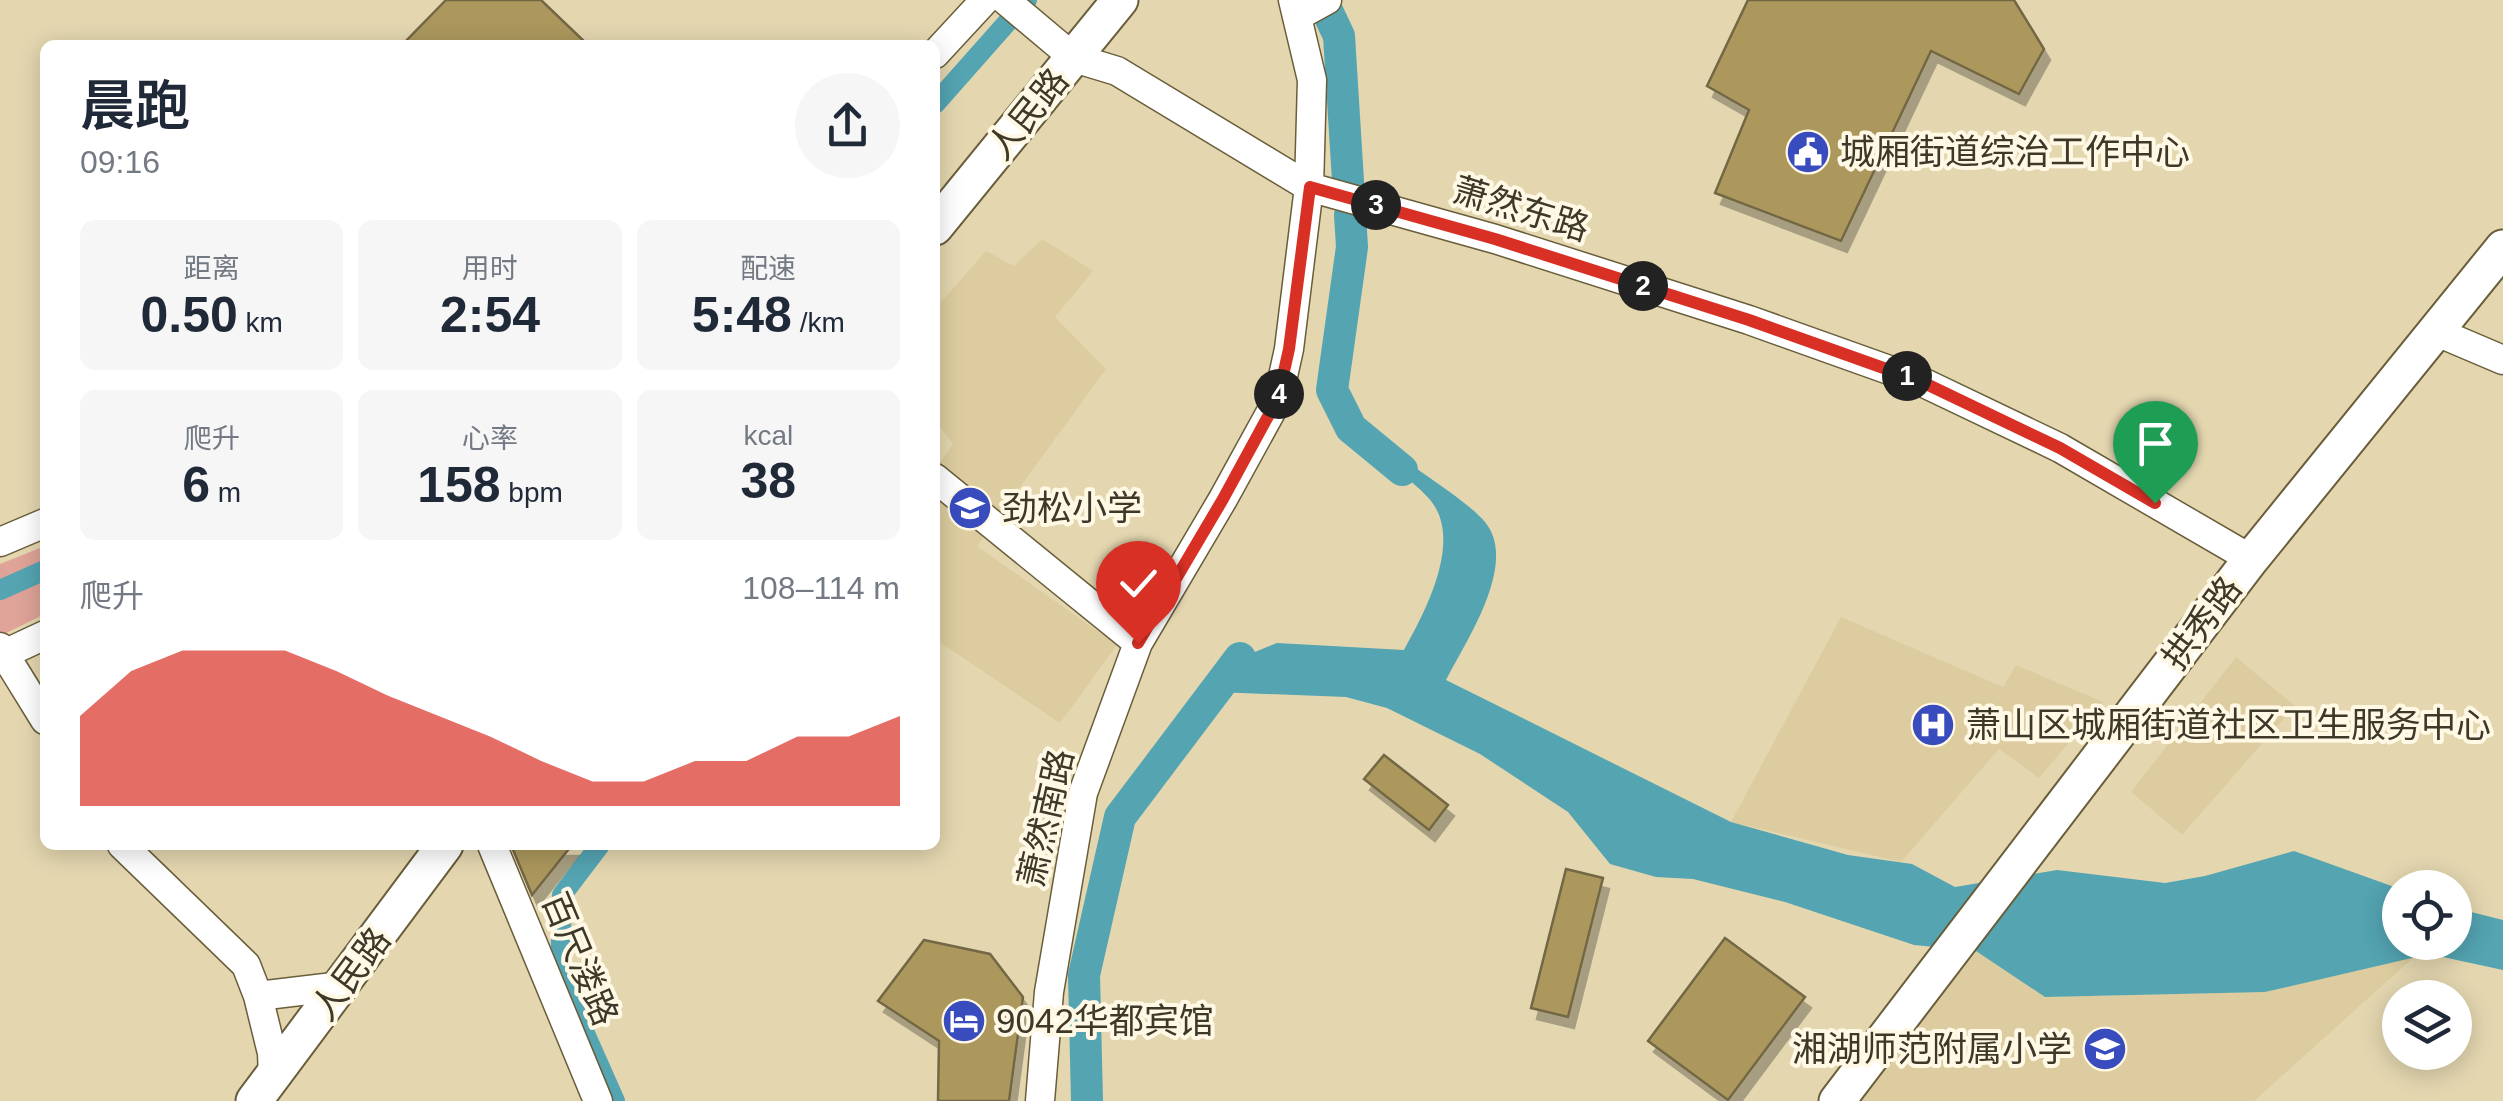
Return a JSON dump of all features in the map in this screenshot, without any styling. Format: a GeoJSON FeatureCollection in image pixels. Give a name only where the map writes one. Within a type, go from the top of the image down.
{"type":"FeatureCollection","features":[{"type":"Feature","properties":{"kind":"main road","name":"人民路"},"geometry":{"type":"LineString","coordinates":[[940,220],[1120,0]]}},
{"type":"Feature","properties":{"kind":"main road","name":"拱秀路"},"geometry":{"type":"LineString","coordinates":[[1837,1101],[2251,559],[2503,248]]}},
{"type":"Feature","properties":{"kind":"main road","name":"人民路"},"geometry":{"type":"LineString","coordinates":[[264,1089],[442,850]]}},
{"type":"Feature","properties":{"kind":"street"},"geometry":{"type":"LineString","coordinates":[[940,49],[985,0]]}},
{"type":"Feature","properties":{"kind":"street","name":"萧然东路"},"geometry":{"type":"LineString","coordinates":[[1005,0],[1074,58],[1116,71],[1310,187],[1514,245],[1749,320],[1920,381],[2060,448],[2251,559]]}},
{"type":"Feature","properties":{"kind":"street"},"geometry":{"type":"LineString","coordinates":[[1297,10],[1328,0]]}},
{"type":"Feature","properties":{"kind":"street","name":"萧然南路"},"geometry":{"type":"LineString","coordinates":[[1040,1101],[1049,992],[1082,793],[1138,643],[1278,398],[1289,349],[1310,187],[1312,80],[1297,10]]}},
{"type":"Feature","properties":{"kind":"street"},"geometry":{"type":"LineString","coordinates":[[2437,332],[2503,360]]}},
{"type":"Feature","properties":{"kind":"street"},"geometry":{"type":"LineString","coordinates":[[940,482],[1138,643]]}},
{"type":"Feature","properties":{"kind":"street"},"geometry":{"type":"LineString","coordinates":[[0,542],[40,525]]}},
{"type":"Feature","properties":{"kind":"street"},"geometry":{"type":"LineString","coordinates":[[40,638],[6,658],[40,712]]}},
{"type":"Feature","properties":{"kind":"street"},"geometry":{"type":"LineString","coordinates":[[127,850],[246,965],[272,1053],[264,1089]]}},
{"type":"Feature","properties":{"kind":"street","name":"百尺溇路"},"geometry":{"type":"LineString","coordinates":[[494,850],[598,1101]]}},
{"type":"Feature","properties":{"kind":"street"},"geometry":{"type":"LineString","coordinates":[[258,996],[342,986]]}},
{"type":"Feature","properties":{"kind":"shaded area","name":"劲松小学"},"geometry":{"type":"Polygon","coordinates":[[[1042,239],[1093,271],[1055,317],[1106,369],[977,546],[1117,645],[1060,723],[940,642],[940,463],[953,444],[940,427],[940,303],[986,251],[1014,266],[1042,239]]]}},
{"type":"Feature","properties":{"kind":"shaded area"},"geometry":{"type":"Polygon","coordinates":[[[40,548],[40,616],[0,636],[0,564],[40,548]]]}},
{"type":"Feature","properties":{"kind":"shaded area","name":"萧山区城厢街道社区卫生服务中心"},"geometry":{"type":"Polygon","coordinates":[[[1841,617],[2003,687],[2016,665],[2103,702],[2039,778],[1999,749],[1901,862],[1731,822],[1841,617]]]}},
{"type":"Feature","properties":{"kind":"shaded area"},"geometry":{"type":"Polygon","coordinates":[[[2236,657],[2295,706],[2182,835],[2131,792],[2236,657]]]}},
{"type":"Feature","properties":{"kind":"shaded area","name":"湘湖师范附属小学"},"geometry":{"type":"Polygon","coordinates":[[[1977,951],[2045,997],[2265,992],[2411,960],[2388,980],[2382,980],[2382,986],[2254,1101],[1857,1101],[1977,951]]]}},
{"type":"Feature","properties":{"kind":"water"},"geometry":{"type":"Polygon","coordinates":[[[1405,460],[1478,514],[1494,539],[1496,558],[1486,602],[1446,680],[1731,822],[1848,855],[1912,864],[1955,887],[2057,870],[2165,883],[2294,851],[2382,883],[2382,960],[2403,960],[2265,992],[2045,997],[1976,951],[1914,945],[1785,902],[1610,864],[1568,812],[1480,754],[1387,708],[1346,697],[1215,692],[1240,658],[1277,643],[1404,650],[1430,597],[1442,556],[1443,536],[1440,517],[1431,501],[1402,473],[1405,460]]]}},
{"type":"Feature","properties":{"kind":"water"},"geometry":{"type":"Polygon","coordinates":[[[2472,912],[2503,920],[2503,970],[2457,960],[2472,960],[2472,912]]]}},
{"type":"Feature","properties":{"kind":"building"},"geometry":{"type":"Polygon","coordinates":[[[446,0],[541,0],[583,40],[407,40],[446,0]]]}},
{"type":"Feature","properties":{"kind":"building","name":"城厢街道综治工作中心"},"geometry":{"type":"Polygon","coordinates":[[[1748,0],[2014,0],[2044,49],[2019,94],[1931,51],[1841,241],[1715,193],[1749,110],[1707,86],[1748,0]]]}},
{"type":"Feature","properties":{"kind":"building"},"geometry":{"type":"Polygon","coordinates":[[[1384,755],[1448,805],[1429,830],[1364,779],[1384,755]]]}},
{"type":"Feature","properties":{"kind":"building"},"geometry":{"type":"Polygon","coordinates":[[[513,850],[568,850],[532,895],[513,850]]]}},
{"type":"Feature","properties":{"kind":"building"},"geometry":{"type":"Polygon","coordinates":[[[1566,869],[1603,878],[1568,1017],[1531,1008],[1566,869]]]}},
{"type":"Feature","properties":{"kind":"building"},"geometry":{"type":"Polygon","coordinates":[[[1725,938],[1805,997],[1728,1100],[1648,1041],[1725,938]]]}},
{"type":"Feature","properties":{"kind":"building","name":"9042华都宾馆"},"geometry":{"type":"Polygon","coordinates":[[[924,940],[990,954],[1023,997],[1009,1101],[938,1101],[939,1041],[878,1001],[924,940]]]}},
{"type":"Feature","properties":{"kind":"waterway"},"geometry":{"type":"LineString","coordinates":[[940,98],[1027,0]]}},
{"type":"Feature","properties":{"kind":"waterway"},"geometry":{"type":"LineString","coordinates":[[1322,0],[1339,36],[1348,181]]}},
{"type":"Feature","properties":{"kind":"waterway"},"geometry":{"type":"LineString","coordinates":[[1350,215],[1352,247],[1332,390],[1351,428],[1402,470]]}},
{"type":"Feature","properties":{"kind":"waterway"},"geometry":{"type":"LineString","coordinates":[[0,590],[40,572]]}},
{"type":"Feature","properties":{"kind":"waterway"},"geometry":{"type":"LineString","coordinates":[[1087,1101],[1084,975],[1120,817],[1240,658]]}},
{"type":"Feature","properties":{"kind":"waterway"},"geometry":{"type":"LineString","coordinates":[[596,850],[562,895],[560,977],[615,1101]]}},
{"type":"Feature","properties":{"kind":"place","name":"城厢街道综治工作中心"},"geometry":{"type":"Point","coordinates":[1808,152]}},
{"type":"Feature","properties":{"kind":"place","name":"劲松小学"},"geometry":{"type":"Point","coordinates":[970,508]}},
{"type":"Feature","properties":{"kind":"place","name":"萧山区城厢街道社区卫生服务中心"},"geometry":{"type":"Point","coordinates":[1933,725]}},
{"type":"Feature","properties":{"kind":"place","name":"9042华都宾馆"},"geometry":{"type":"Point","coordinates":[964,1021]}},
{"type":"Feature","properties":{"kind":"place","name":"湘湖师范附属小学"},"geometry":{"type":"Point","coordinates":[2105,1049]}},
{"type":"Feature","properties":{"kind":"route"},"geometry":{"type":"LineString","coordinates":[[1138,643],[1278,398],[1289,349],[1310,187],[1495,239],[1749,320],[1920,381],[2060,448],[2155,503]]}}]}
